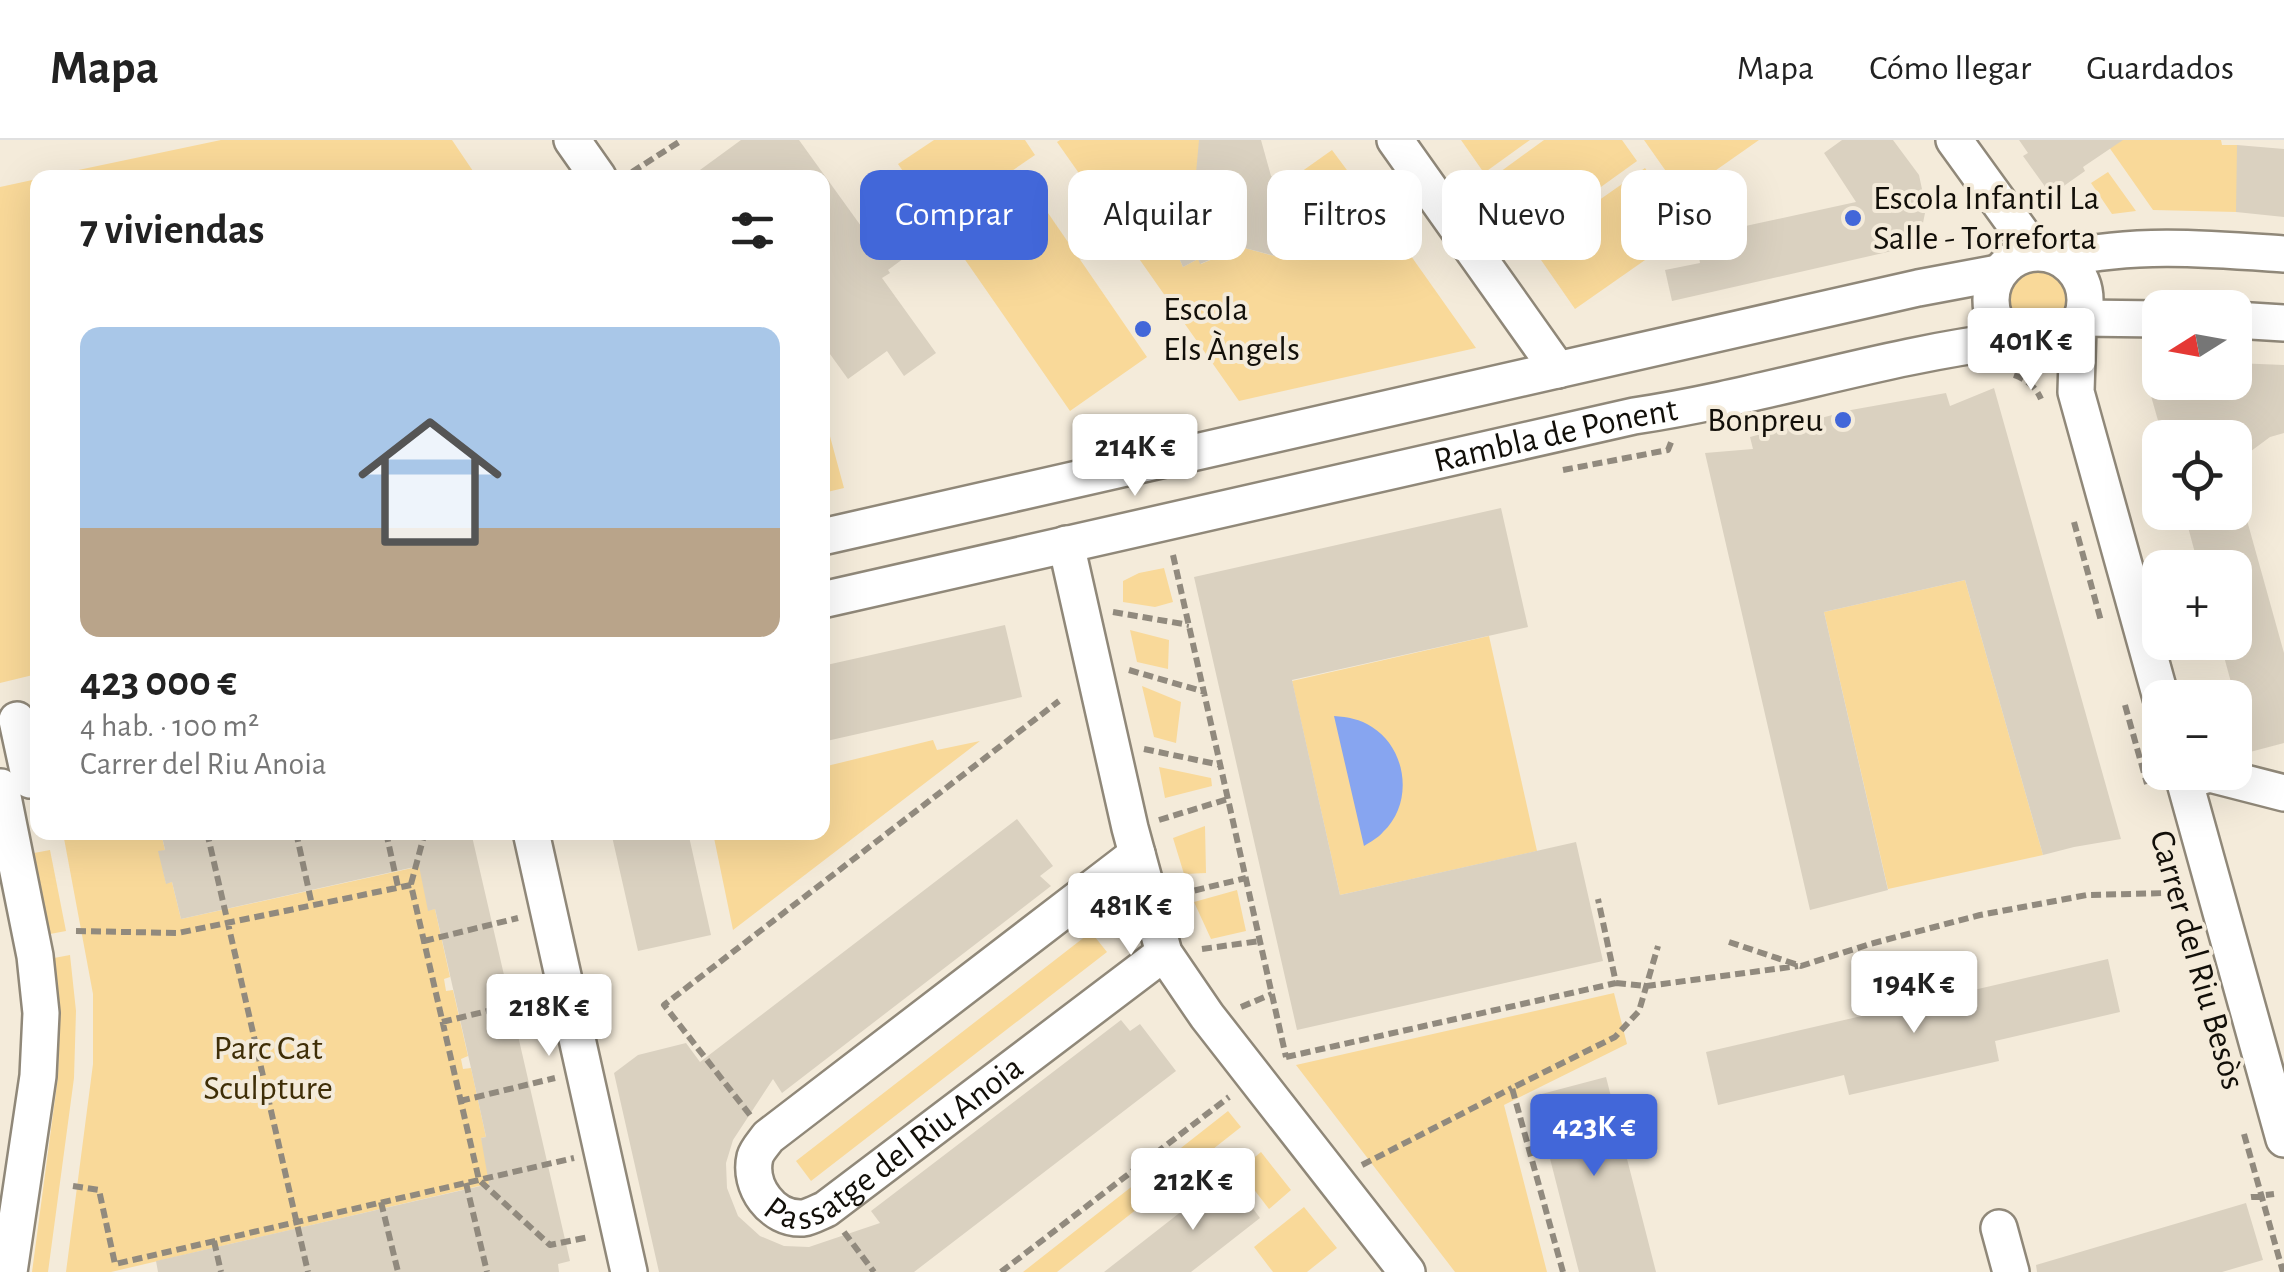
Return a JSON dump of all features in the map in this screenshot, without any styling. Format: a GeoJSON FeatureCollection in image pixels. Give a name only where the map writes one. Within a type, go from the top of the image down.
{"type":"FeatureCollection","features":[{"type":"Feature","properties":{"kind":"street"},"geometry":{"type":"LineString","coordinates":[[572,140],[610,170]]}},
{"type":"Feature","properties":{"kind":"street"},"geometry":{"type":"LineString","coordinates":[[1396,140],[1558,370]]}},
{"type":"Feature","properties":{"kind":"street"},"geometry":{"type":"LineString","coordinates":[[1954,140],[1997,200],[2027,261]]}},
{"type":"Feature","properties":{"kind":"street","name":"Rambla de Ponent"},"geometry":{"type":"LineString","coordinates":[[830,535],[2027,261],[2131,250],[2284,254]]}},
{"type":"Feature","properties":{"kind":"street"},"geometry":{"type":"LineString","coordinates":[[2027,261],[2078,272],[2085,290],[2085,309],[2059,397]]}},
{"type":"Feature","properties":{"kind":"street"},"geometry":{"type":"LineString","coordinates":[[2027,261],[1990,291],[1991,309],[2014,352],[2059,397],[2155,680]]}},
{"type":"Feature","properties":{"kind":"street"},"geometry":{"type":"LineString","coordinates":[[2014,352],[2048,347],[2064,340],[2080,322],[2142,319]]}},
{"type":"Feature","properties":{"kind":"street"},"geometry":{"type":"LineString","coordinates":[[2252,321],[2284,322]]}},
{"type":"Feature","properties":{"kind":"street","name":"Rambla de Ponent"},"geometry":{"type":"LineString","coordinates":[[830,598],[1932,352],[2014,352]]}},
{"type":"Feature","properties":{"kind":"street"},"geometry":{"type":"LineString","coordinates":[[1093,476],[1102,504],[1103,535]]}},
{"type":"Feature","properties":{"kind":"street"},"geometry":{"type":"LineString","coordinates":[[1018,493],[1012,508],[1022,540],[1050,547],[1164,953],[1207,1016],[1407,1272]]}},
{"type":"Feature","properties":{"kind":"street"},"geometry":{"type":"LineString","coordinates":[[10,1272],[38,1076],[41,1013],[17,783],[18,720]]}},
{"type":"Feature","properties":{"kind":"street"},"geometry":{"type":"LineString","coordinates":[[2252,785],[2284,793]]}},
{"type":"Feature","properties":{"kind":"street","name":"Carrer del Riu Besòs"},"geometry":{"type":"LineString","coordinates":[[2187,790],[2284,1139]]}},
{"type":"Feature","properties":{"kind":"street"},"geometry":{"type":"LineString","coordinates":[[533,840],[629,1272]]}},
{"type":"Feature","properties":{"kind":"street","name":"Passatge del Riu Anoia"},"geometry":{"type":"LineString","coordinates":[[1137,854],[768,1137],[755,1156],[755,1179],[764,1200],[782,1214],[803,1218],[826,1209],[1164,953]]}},
{"type":"Feature","properties":{"kind":"street"},"geometry":{"type":"LineString","coordinates":[[1999,1228],[2011,1272]]}},
{"type":"Feature","properties":{"kind":"path"},"geometry":{"type":"LineString","coordinates":[[623,170],[682,140]]}},
{"type":"Feature","properties":{"kind":"path"},"geometry":{"type":"LineString","coordinates":[[2014,352],[2028,382],[2038,391],[2059,397]]}},
{"type":"Feature","properties":{"kind":"path"},"geometry":{"type":"LineString","coordinates":[[1572,468],[1668,450]]}},
{"type":"Feature","properties":{"kind":"path"},"geometry":{"type":"LineString","coordinates":[[2070,507],[2105,635]]}},
{"type":"Feature","properties":{"kind":"path"},"geometry":{"type":"LineString","coordinates":[[1173,554],[1286,1057]]}},
{"type":"Feature","properties":{"kind":"path"},"geometry":{"type":"LineString","coordinates":[[1113,612],[1190,626]]}},
{"type":"Feature","properties":{"kind":"path"},"geometry":{"type":"LineString","coordinates":[[1126,669],[1204,692]]}},
{"type":"Feature","properties":{"kind":"path","name":"Carrer del Riu Besòs"},"geometry":{"type":"LineString","coordinates":[[2120,690],[2152,800]]}},
{"type":"Feature","properties":{"kind":"path"},"geometry":{"type":"LineString","coordinates":[[755,1121],[664,1005],[1060,701]]}},
{"type":"Feature","properties":{"kind":"path"},"geometry":{"type":"LineString","coordinates":[[1143,749],[1221,765]]}},
{"type":"Feature","properties":{"kind":"path"},"geometry":{"type":"LineString","coordinates":[[1160,820],[1228,798]]}},
{"type":"Feature","properties":{"kind":"path"},"geometry":{"type":"LineString","coordinates":[[209,840],[308,1272]]}},
{"type":"Feature","properties":{"kind":"path"},"geometry":{"type":"LineString","coordinates":[[298,840],[312,905]]}},
{"type":"Feature","properties":{"kind":"path"},"geometry":{"type":"LineString","coordinates":[[388,840],[398,887]]}},
{"type":"Feature","properties":{"kind":"path"},"geometry":{"type":"LineString","coordinates":[[423,840],[410,884],[478,1180],[550,1246],[596,1236]]}},
{"type":"Feature","properties":{"kind":"path","name":"Carrer del Riu Besòs"},"geometry":{"type":"LineString","coordinates":[[2172,873],[2178,891]]}},
{"type":"Feature","properties":{"kind":"path"},"geometry":{"type":"LineString","coordinates":[[1178,895],[1246,878]]}},
{"type":"Feature","properties":{"kind":"path"},"geometry":{"type":"LineString","coordinates":[[76,931],[178,933],[410,884]]}},
{"type":"Feature","properties":{"kind":"path"},"geometry":{"type":"LineString","coordinates":[[1277,1059],[1616,982],[1647,986],[1801,966],[1980,915],[2087,894],[2166,893]]}},
{"type":"Feature","properties":{"kind":"path"},"geometry":{"type":"LineString","coordinates":[[1598,899],[1616,982]]}},
{"type":"Feature","properties":{"kind":"path"},"geometry":{"type":"LineString","coordinates":[[424,941],[524,917]]}},
{"type":"Feature","properties":{"kind":"path"},"geometry":{"type":"LineString","coordinates":[[1202,950],[1260,941]]}},
{"type":"Feature","properties":{"kind":"path"},"geometry":{"type":"LineString","coordinates":[[1729,942],[1801,966]]}},
{"type":"Feature","properties":{"kind":"path"},"geometry":{"type":"LineString","coordinates":[[1360,1166],[1615,1037],[1640,1011],[1658,946]]}},
{"type":"Feature","properties":{"kind":"path"},"geometry":{"type":"LineString","coordinates":[[1239,1008],[1272,994]]}},
{"type":"Feature","properties":{"kind":"path"},"geometry":{"type":"LineString","coordinates":[[442,1022],[543,997]]}},
{"type":"Feature","properties":{"kind":"path"},"geometry":{"type":"LineString","coordinates":[[460,1101],[561,1076]]}},
{"type":"Feature","properties":{"kind":"path"},"geometry":{"type":"LineString","coordinates":[[1512,1088],[1563,1272]]}},
{"type":"Feature","properties":{"kind":"path"},"geometry":{"type":"LineString","coordinates":[[1001,1272],[1230,1097]]}},
{"type":"Feature","properties":{"kind":"path","name":"Carrer del Riu Besòs"},"geometry":{"type":"LineString","coordinates":[[2243,1128],[2283,1272]]}},
{"type":"Feature","properties":{"kind":"path"},"geometry":{"type":"LineString","coordinates":[[72,1186],[99,1190],[115,1264],[580,1156]]}},
{"type":"Feature","properties":{"kind":"path"},"geometry":{"type":"LineString","coordinates":[[466,1183],[487,1272]]}},
{"type":"Feature","properties":{"kind":"path"},"geometry":{"type":"LineString","coordinates":[[2251,1197],[2274,1194]]}},
{"type":"Feature","properties":{"kind":"path"},"geometry":{"type":"LineString","coordinates":[[382,1202],[398,1272]]}},
{"type":"Feature","properties":{"kind":"path"},"geometry":{"type":"LineString","coordinates":[[840,1227],[874,1272]]}},
{"type":"Feature","properties":{"kind":"path"},"geometry":{"type":"LineString","coordinates":[[214,1241],[221,1272]]}},
{"type":"Feature","properties":{"kind":"path"},"geometry":{"type":"LineString","coordinates":[[128,1261],[131,1272]]}},
{"type":"Feature","properties":{"kind":"green space"},"geometry":{"type":"Polygon","coordinates":[[[221,140],[452,140],[472,170],[78,170],[221,140]]]}},
{"type":"Feature","properties":{"kind":"green space"},"geometry":{"type":"Polygon","coordinates":[[[934,140],[1025,140],[1035,155],[1013,170],[902,170],[898,164],[934,140]]]}},
{"type":"Feature","properties":{"kind":"green space"},"geometry":{"type":"Polygon","coordinates":[[[1204,140],[1198,170],[1077,170],[1057,142],[1204,140]]]}},
{"type":"Feature","properties":{"kind":"green space"},"geometry":{"type":"Polygon","coordinates":[[[1461,140],[1530,140],[1488,170],[1482,170],[1461,140]]]}},
{"type":"Feature","properties":{"kind":"green space"},"geometry":{"type":"Polygon","coordinates":[[[1544,140],[1622,140],[1637,161],[1601,187],[1601,170],[1503,170],[1544,140]]]}},
{"type":"Feature","properties":{"kind":"green space"},"geometry":{"type":"Polygon","coordinates":[[[1644,140],[1759,140],[1716,170],[1665,170],[1644,140]]]}},
{"type":"Feature","properties":{"kind":"green space"},"geometry":{"type":"Polygon","coordinates":[[[2104,140],[2221,140],[2222,145],[2237,145],[2237,212],[2153,210],[2104,140]]]}},
{"type":"Feature","properties":{"kind":"green space"},"geometry":{"type":"Polygon","coordinates":[[[1332,150],[1347,170],[1304,170],[1332,150]]]}},
{"type":"Feature","properties":{"kind":"green space"},"geometry":{"type":"Polygon","coordinates":[[[2108,172],[2136,211],[2112,214],[2091,183],[2108,172]]]}},
{"type":"Feature","properties":{"kind":"green space"},"geometry":{"type":"Polygon","coordinates":[[[30,181],[30,676],[0,683],[0,187],[30,181]]]}},
{"type":"Feature","properties":{"kind":"green space"},"geometry":{"type":"Polygon","coordinates":[[[1621,185],[1621,260],[1645,260],[1575,309],[1541,260],[1601,260],[1601,199],[1621,185]]]}},
{"type":"Feature","properties":{"kind":"green space"},"geometry":{"type":"Polygon","coordinates":[[[1048,213],[1068,242],[1068,260],[1080,260],[1147,357],[1070,411],[965,260],[1048,260],[1048,213]]]}},
{"type":"Feature","properties":{"kind":"green space"},"geometry":{"type":"Polygon","coordinates":[[[1247,249],[1267,254],[1267,260],[1414,260],[1476,348],[1239,401],[1140,260],[1180,260],[1183,267],[1196,260],[1201,264],[1210,260],[1247,260],[1247,249]]]}},
{"type":"Feature","properties":{"kind":"green space"},"geometry":{"type":"Polygon","coordinates":[[[2034,267],[2057,276],[2066,299],[2057,322],[2034,331],[2011,322],[2002,299],[2011,276],[2034,267]]]}},
{"type":"Feature","properties":{"kind":"green space"},"geometry":{"type":"Polygon","coordinates":[[[830,436],[844,488],[830,491],[830,436]]]}},
{"type":"Feature","properties":{"kind":"green space"},"geometry":{"type":"Polygon","coordinates":[[[1164,568],[1173,602],[1155,607],[1123,602],[1123,581],[1164,568]]]}},
{"type":"Feature","properties":{"kind":"green space"},"geometry":{"type":"Polygon","coordinates":[[[1965,580],[2043,855],[1888,889],[1824,612],[1965,580]]]}},
{"type":"Feature","properties":{"kind":"green space"},"geometry":{"type":"Polygon","coordinates":[[[1130,630],[1169,640],[1168,669],[1137,662],[1130,630]]]}},
{"type":"Feature","properties":{"kind":"green space"},"geometry":{"type":"Polygon","coordinates":[[[1489,636],[1537,851],[1340,895],[1292,681],[1489,636]]]}},
{"type":"Feature","properties":{"kind":"green space"},"geometry":{"type":"Polygon","coordinates":[[[1142,686],[1181,702],[1176,743],[1154,737],[1142,686]]]}},
{"type":"Feature","properties":{"kind":"green space"},"geometry":{"type":"Polygon","coordinates":[[[933,740],[937,750],[980,741],[733,930],[714,840],[830,840],[830,765],[933,740]]]}},
{"type":"Feature","properties":{"kind":"green space"},"geometry":{"type":"Polygon","coordinates":[[[1159,767],[1211,778],[1212,786],[1165,798],[1159,767]]]}},
{"type":"Feature","properties":{"kind":"green space"},"geometry":{"type":"Polygon","coordinates":[[[1205,826],[1206,873],[1184,874],[1173,838],[1205,826]]]}},
{"type":"Feature","properties":{"kind":"green space","name":"Parc Cat Sculpture"},"geometry":{"type":"Polygon","coordinates":[[[64,840],[163,840],[165,850],[159,852],[166,883],[172,882],[181,919],[426,865],[428,910],[435,909],[450,977],[444,979],[446,991],[453,990],[468,1056],[461,1059],[463,1069],[471,1068],[486,1137],[481,1138],[496,1182],[111,1272],[66,1272],[93,1064],[93,994],[64,840]]]}},
{"type":"Feature","properties":{"kind":"green space"},"geometry":{"type":"Polygon","coordinates":[[[50,850],[66,931],[50,934],[34,853],[50,850]]]}},
{"type":"Feature","properties":{"kind":"green space"},"geometry":{"type":"Polygon","coordinates":[[[1237,890],[1246,931],[1211,939],[1194,902],[1237,890]]]}},
{"type":"Feature","properties":{"kind":"green space"},"geometry":{"type":"Polygon","coordinates":[[[1091,932],[1107,952],[811,1181],[796,1161],[1091,932]]]}},
{"type":"Feature","properties":{"kind":"green space"},"geometry":{"type":"Polygon","coordinates":[[[70,955],[76,1011],[74,1078],[48,1272],[32,1272],[58,1077],[60,1012],[54,958],[70,955]]]}},
{"type":"Feature","properties":{"kind":"green space"},"geometry":{"type":"Polygon","coordinates":[[[1614,993],[1627,1044],[1504,1105],[1547,1272],[1455,1272],[1296,1065],[1614,993]]]}},
{"type":"Feature","properties":{"kind":"green space"},"geometry":{"type":"Polygon","coordinates":[[[1228,1111],[1241,1127],[1057,1272],[1023,1272],[1228,1111]]]}},
{"type":"Feature","properties":{"kind":"green space"},"geometry":{"type":"Polygon","coordinates":[[[1261,1152],[1291,1190],[1269,1209],[1239,1170],[1261,1152]]]}},
{"type":"Feature","properties":{"kind":"green space"},"geometry":{"type":"Polygon","coordinates":[[[1304,1207],[1337,1248],[1307,1272],[1273,1272],[1254,1247],[1304,1207]]]}},
{"type":"Feature","properties":{"kind":"water"},"geometry":{"type":"Polygon","coordinates":[[[1334,716],[1372,727],[1384,737],[1399,762],[1399,806],[1383,832],[1364,846],[1334,716]]]}},
{"type":"Feature","properties":{"kind":"building"},"geometry":{"type":"Polygon","coordinates":[[[741,140],[799,140],[821,170],[700,170],[741,140]]]}},
{"type":"Feature","properties":{"kind":"building"},"geometry":{"type":"Polygon","coordinates":[[[1199,140],[1261,140],[1269,170],[1267,254],[1247,249],[1247,170],[1196,170],[1199,140]]]}},
{"type":"Feature","properties":{"kind":"building","name":"Escola Infantil La Salle - Torreforta"},"geometry":{"type":"Polygon","coordinates":[[[1842,140],[1893,140],[1919,175],[1926,208],[1922,228],[1914,240],[1892,251],[1672,301],[1665,270],[1700,263],[1700,260],[1747,260],[1747,226],[1856,202],[1824,153],[1842,140]]]}},
{"type":"Feature","properties":{"kind":"building"},"geometry":{"type":"Polygon","coordinates":[[[2019,140],[2123,140],[2051,195],[2023,156],[2028,153],[2019,140]]]}},
{"type":"Feature","properties":{"kind":"building"},"geometry":{"type":"Polygon","coordinates":[[[2237,145],[2284,149],[2284,217],[2236,212],[2237,145]]]}},
{"type":"Feature","properties":{"kind":"building"},"geometry":{"type":"Polygon","coordinates":[[[830,183],[860,225],[860,260],[901,260],[882,278],[936,353],[904,376],[887,351],[848,379],[830,354],[830,183]]]}},
{"type":"Feature","properties":{"kind":"building"},"geometry":{"type":"Polygon","coordinates":[[[2252,364],[2284,365],[2284,433],[2270,437],[2252,450],[2252,420],[2158,420],[2152,400],[2252,400],[2252,364]]]}},
{"type":"Feature","properties":{"kind":"building"},"geometry":{"type":"Polygon","coordinates":[[[1994,388],[2121,839],[2043,855],[1965,580],[1824,612],[1888,890],[1810,910],[1705,453],[1753,449],[1750,437],[1851,410],[1946,393],[1950,406],[1994,388]]]}},
{"type":"Feature","properties":{"kind":"building"},"geometry":{"type":"Polygon","coordinates":[[[1501,508],[1528,627],[1292,680],[1340,895],[1576,842],[1603,961],[1297,1030],[1194,577],[1501,508]]]}},
{"type":"Feature","properties":{"kind":"building"},"geometry":{"type":"Polygon","coordinates":[[[2189,530],[2250,530],[2284,653],[2284,743],[2252,751],[2252,680],[2230,680],[2225,660],[2252,660],[2252,550],[2194,550],[2189,530]]]}},
{"type":"Feature","properties":{"kind":"building"},"geometry":{"type":"Polygon","coordinates":[[[1005,625],[1022,697],[830,740],[830,664],[1005,625]]]}},
{"type":"Feature","properties":{"kind":"building"},"geometry":{"type":"Polygon","coordinates":[[[1017,819],[1053,866],[1040,876],[1051,886],[782,1093],[773,1079],[733,1140],[726,1163],[727,1188],[738,1216],[760,1236],[784,1246],[809,1247],[880,1223],[871,1211],[1121,1020],[1130,1031],[1140,1024],[1176,1071],[914,1272],[659,1272],[614,1073],[638,1055],[686,1043],[700,1062],[1017,819]]]}},
{"type":"Feature","properties":{"kind":"building"},"geometry":{"type":"Polygon","coordinates":[[[163,840],[473,840],[570,1261],[558,1264],[559,1272],[158,1272],[156,1261],[489,1184],[481,1138],[486,1137],[471,1068],[435,909],[428,911],[419,866],[181,919],[172,882],[166,884],[158,851],[165,850],[163,840]]]}},
{"type":"Feature","properties":{"kind":"building"},"geometry":{"type":"Polygon","coordinates":[[[613,840],[690,840],[711,935],[638,951],[613,840]]]}},
{"type":"Feature","properties":{"kind":"building"},"geometry":{"type":"Polygon","coordinates":[[[2108,959],[2120,1012],[1995,1041],[1999,1061],[1849,1095],[1844,1075],[1718,1105],[1706,1052],[2108,959]]]}},
{"type":"Feature","properties":{"kind":"building"},"geometry":{"type":"Polygon","coordinates":[[[1606,1077],[1656,1272],[1579,1272],[1534,1096],[1606,1077]]]}},
{"type":"Feature","properties":{"kind":"building"},"geometry":{"type":"Polygon","coordinates":[[[1228,1175],[1260,1218],[1191,1272],[1104,1272],[1228,1175]]]}},
{"type":"Feature","properties":{"kind":"building"},"geometry":{"type":"Polygon","coordinates":[[[2246,1203],[2263,1260],[2222,1272],[2037,1272],[2036,1265],[2246,1203]]]}},
{"type":"Feature","properties":{"kind":"place","name":"Escola Infantil La Salle - Torreforta"},"geometry":{"type":"Point","coordinates":[1853,218]}},
{"type":"Feature","properties":{"kind":"place","name":"Escola Els Àngels"},"geometry":{"type":"Point","coordinates":[1143,329]}},
{"type":"Feature","properties":{"kind":"place","name":"Bonpreu"},"geometry":{"type":"Point","coordinates":[1843,420]}}]}
